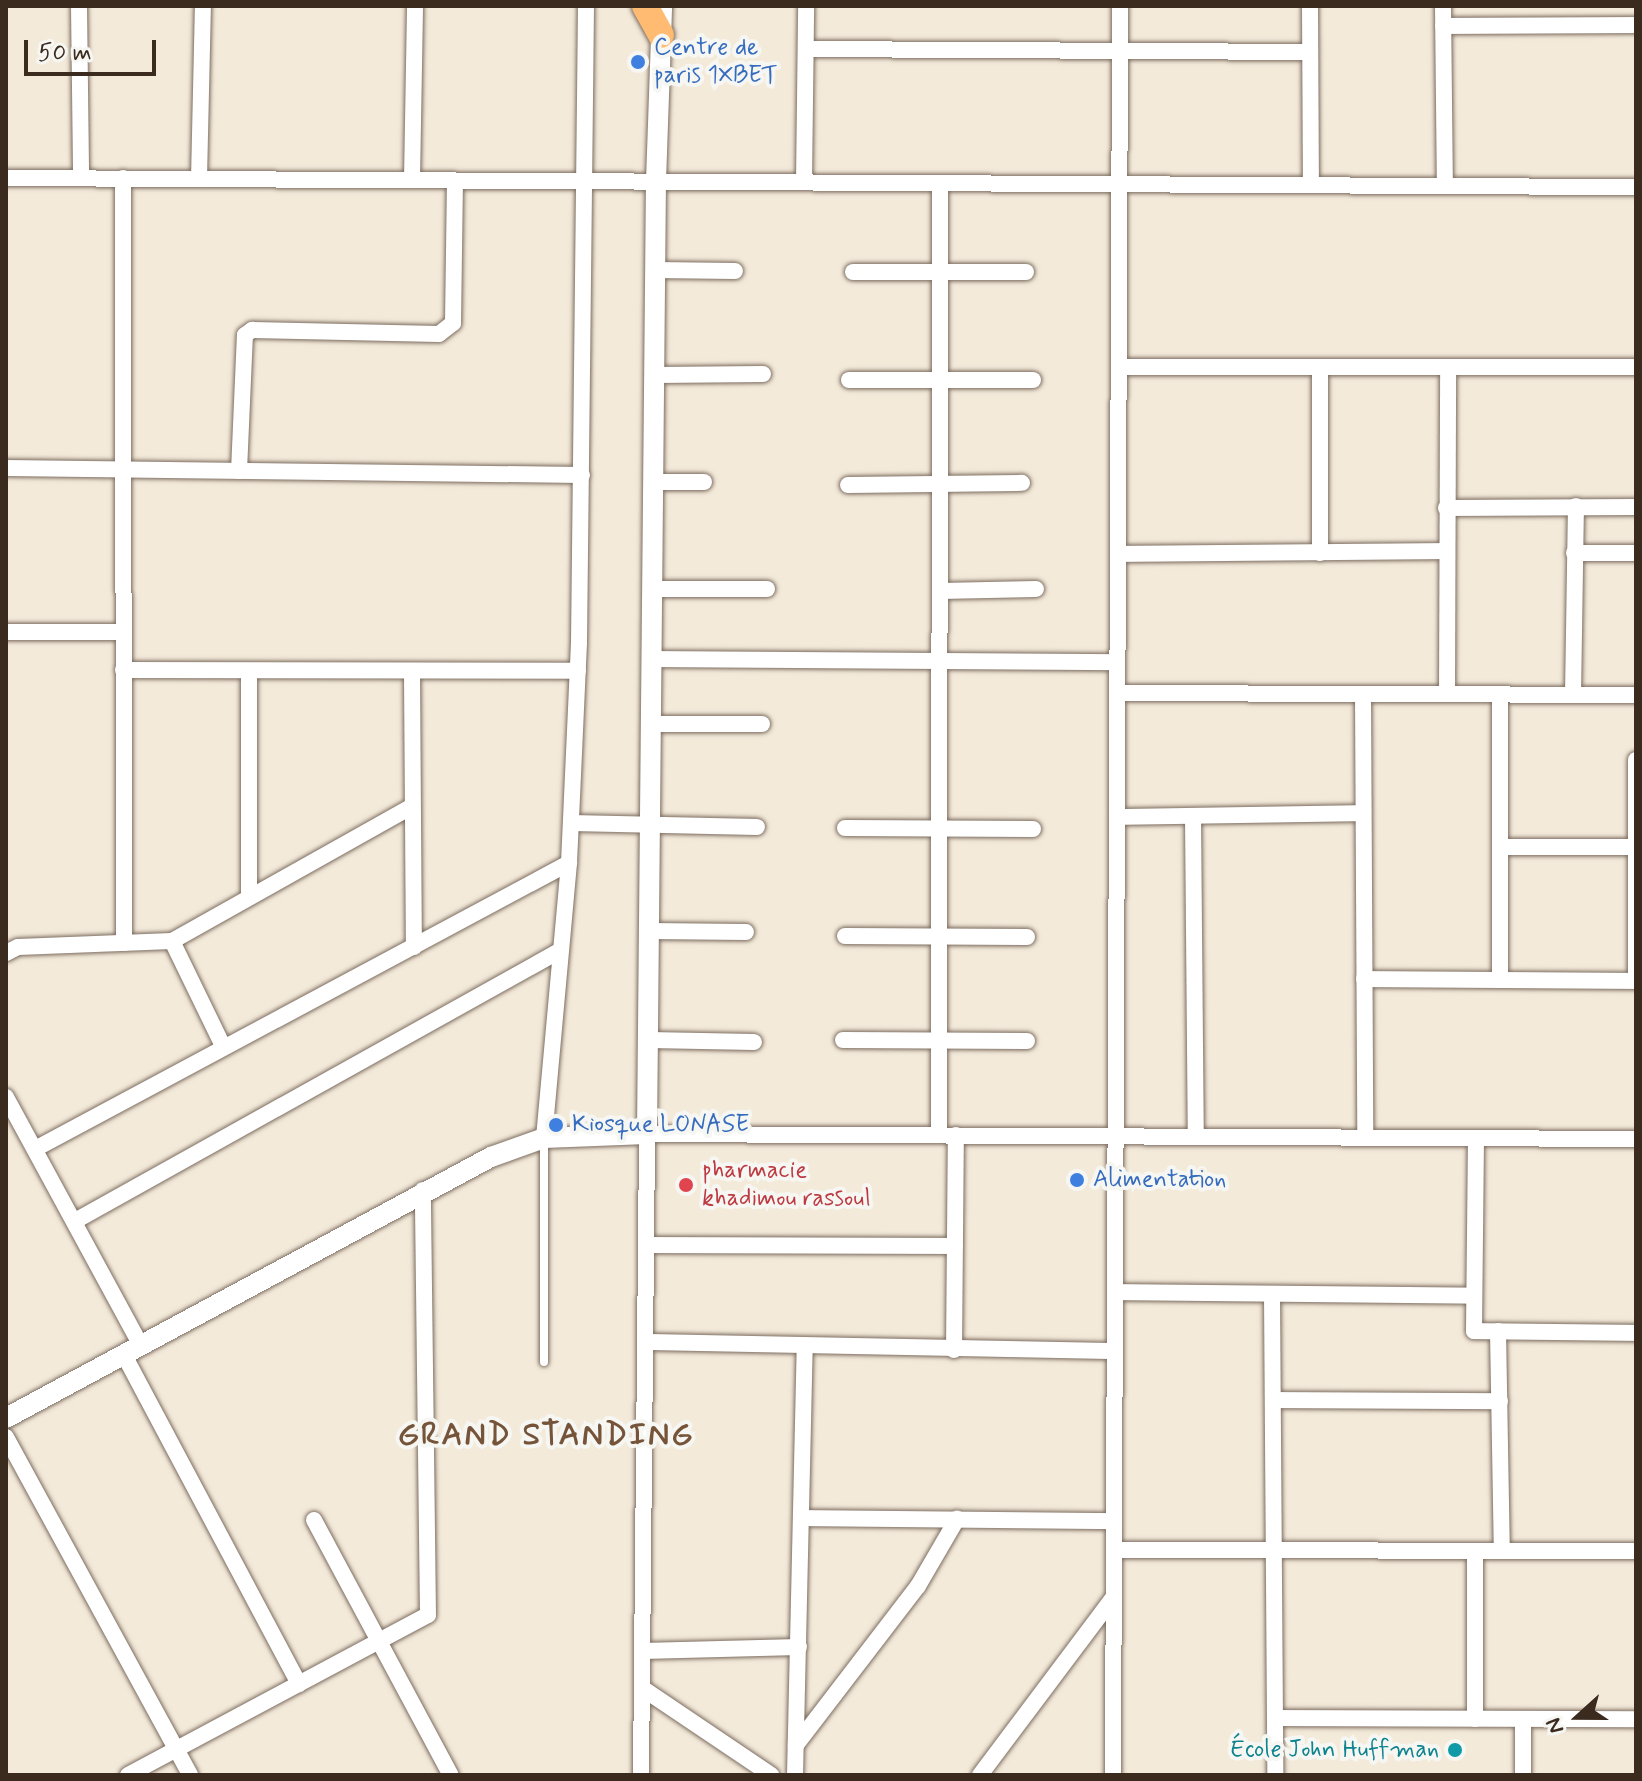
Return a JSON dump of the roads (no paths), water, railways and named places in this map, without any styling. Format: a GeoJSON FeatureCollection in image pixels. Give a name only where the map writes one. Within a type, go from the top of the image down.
{"type":"FeatureCollection","features":[{"type":"Feature","properties":{"kind":"main road"},"geometry":{"type":"LineString","coordinates":[[645,6],[661,35]]}},
{"type":"Feature","properties":{"kind":"street"},"geometry":{"type":"LineString","coordinates":[[79,6],[81,178]]}},
{"type":"Feature","properties":{"kind":"street"},"geometry":{"type":"LineString","coordinates":[[199,179],[203,6]]}},
{"type":"Feature","properties":{"kind":"street"},"geometry":{"type":"LineString","coordinates":[[412,180],[415,6]]}},
{"type":"Feature","properties":{"kind":"street"},"geometry":{"type":"LineString","coordinates":[[544,1138],[569,863],[578,671],[586,6]]}},
{"type":"Feature","properties":{"kind":"street"},"geometry":{"type":"LineString","coordinates":[[641,1775],[655,659],[656,181],[662,6]]}},
{"type":"Feature","properties":{"kind":"street"},"geometry":{"type":"LineString","coordinates":[[804,182],[806,6]]}},
{"type":"Feature","properties":{"kind":"street"},"geometry":{"type":"LineString","coordinates":[[1113,1775],[1120,6]]}},
{"type":"Feature","properties":{"kind":"street"},"geometry":{"type":"LineString","coordinates":[[1310,6],[1311,185]]}},
{"type":"Feature","properties":{"kind":"street"},"geometry":{"type":"LineString","coordinates":[[1443,6],[1445,186]]}},
{"type":"Feature","properties":{"kind":"street"},"geometry":{"type":"LineString","coordinates":[[1443,26],[1636,25]]}},
{"type":"Feature","properties":{"kind":"street"},"geometry":{"type":"LineString","coordinates":[[806,49],[1310,52]]}},
{"type":"Feature","properties":{"kind":"street"},"geometry":{"type":"LineString","coordinates":[[6,178],[1636,187]]}},
{"type":"Feature","properties":{"kind":"street"},"geometry":{"type":"LineString","coordinates":[[123,178],[124,943]]}},
{"type":"Feature","properties":{"kind":"street"},"geometry":{"type":"LineString","coordinates":[[239,471],[245,335],[252,330],[439,334],[453,323],[455,181]]}},
{"type":"Feature","properties":{"kind":"street"},"geometry":{"type":"LineString","coordinates":[[940,183],[939,1041],[955,1246],[954,1350]]}},
{"type":"Feature","properties":{"kind":"street"},"geometry":{"type":"LineString","coordinates":[[656,270],[735,271]]}},
{"type":"Feature","properties":{"kind":"street"},"geometry":{"type":"LineString","coordinates":[[853,272],[1026,272]]}},
{"type":"Feature","properties":{"kind":"street"},"geometry":{"type":"LineString","coordinates":[[1119,367],[1448,370],[1636,367]]}},
{"type":"Feature","properties":{"kind":"street"},"geometry":{"type":"LineString","coordinates":[[1320,369],[1320,553]]}},
{"type":"Feature","properties":{"kind":"street"},"geometry":{"type":"LineString","coordinates":[[1447,694],[1444,551],[1448,370]]}},
{"type":"Feature","properties":{"kind":"street"},"geometry":{"type":"LineString","coordinates":[[656,375],[763,374]]}},
{"type":"Feature","properties":{"kind":"street"},"geometry":{"type":"LineString","coordinates":[[849,380],[1033,380]]}},
{"type":"Feature","properties":{"kind":"street"},"geometry":{"type":"LineString","coordinates":[[6,468],[582,475]]}},
{"type":"Feature","properties":{"kind":"street"},"geometry":{"type":"LineString","coordinates":[[656,482],[704,482]]}},
{"type":"Feature","properties":{"kind":"street"},"geometry":{"type":"LineString","coordinates":[[848,485],[940,487],[1022,483]]}},
{"type":"Feature","properties":{"kind":"street"},"geometry":{"type":"LineString","coordinates":[[1573,695],[1576,506]]}},
{"type":"Feature","properties":{"kind":"street"},"geometry":{"type":"LineString","coordinates":[[1446,508],[1636,507]]}},
{"type":"Feature","properties":{"kind":"street"},"geometry":{"type":"LineString","coordinates":[[1118,554],[1444,551]]}},
{"type":"Feature","properties":{"kind":"street"},"geometry":{"type":"LineString","coordinates":[[1574,553],[1636,553]]}},
{"type":"Feature","properties":{"kind":"street"},"geometry":{"type":"LineString","coordinates":[[655,589],[767,589]]}},
{"type":"Feature","properties":{"kind":"street"},"geometry":{"type":"LineString","coordinates":[[940,591],[1036,589]]}},
{"type":"Feature","properties":{"kind":"street"},"geometry":{"type":"LineString","coordinates":[[6,632],[123,632]]}},
{"type":"Feature","properties":{"kind":"street"},"geometry":{"type":"LineString","coordinates":[[655,659],[1117,662]]}},
{"type":"Feature","properties":{"kind":"street"},"geometry":{"type":"LineString","coordinates":[[123,670],[412,674],[578,671]]}},
{"type":"Feature","properties":{"kind":"street"},"geometry":{"type":"LineString","coordinates":[[249,671],[249,897]]}},
{"type":"Feature","properties":{"kind":"street"},"geometry":{"type":"LineString","coordinates":[[412,674],[414,947]]}},
{"type":"Feature","properties":{"kind":"street"},"geometry":{"type":"LineString","coordinates":[[1117,693],[1636,695]]}},
{"type":"Feature","properties":{"kind":"street"},"geometry":{"type":"LineString","coordinates":[[1363,694],[1365,1137]]}},
{"type":"Feature","properties":{"kind":"street"},"geometry":{"type":"LineString","coordinates":[[1500,695],[1500,980]]}},
{"type":"Feature","properties":{"kind":"street"},"geometry":{"type":"LineString","coordinates":[[654,724],[762,724]]}},
{"type":"Feature","properties":{"kind":"street"},"geometry":{"type":"LineString","coordinates":[[1364,979],[1636,981],[1636,760]]}},
{"type":"Feature","properties":{"kind":"street"},"geometry":{"type":"LineString","coordinates":[[6,953],[18,947],[172,941],[411,807]]}},
{"type":"Feature","properties":{"kind":"street"},"geometry":{"type":"LineString","coordinates":[[1117,817],[1363,813]]}},
{"type":"Feature","properties":{"kind":"street"},"geometry":{"type":"LineString","coordinates":[[1193,816],[1196,1137]]}},
{"type":"Feature","properties":{"kind":"street"},"geometry":{"type":"LineString","coordinates":[[571,823],[757,827]]}},
{"type":"Feature","properties":{"kind":"street"},"geometry":{"type":"LineString","coordinates":[[845,828],[1033,829]]}},
{"type":"Feature","properties":{"kind":"street"},"geometry":{"type":"LineString","coordinates":[[1500,847],[1636,847]]}},
{"type":"Feature","properties":{"kind":"street"},"geometry":{"type":"LineString","coordinates":[[35,1149],[569,863]]}},
{"type":"Feature","properties":{"kind":"street"},"geometry":{"type":"LineString","coordinates":[[650,931],[746,932]]}},
{"type":"Feature","properties":{"kind":"street"},"geometry":{"type":"LineString","coordinates":[[845,936],[1027,937]]}},
{"type":"Feature","properties":{"kind":"street"},"geometry":{"type":"LineString","coordinates":[[172,941],[223,1046]]}},
{"type":"Feature","properties":{"kind":"street"},"geometry":{"type":"LineString","coordinates":[[75,1221],[561,950]]}},
{"type":"Feature","properties":{"kind":"street"},"geometry":{"type":"LineString","coordinates":[[649,1040],[754,1042]]}},
{"type":"Feature","properties":{"kind":"street"},"geometry":{"type":"LineString","coordinates":[[843,1040],[1027,1041]]}},
{"type":"Feature","properties":{"kind":"street"},"geometry":{"type":"LineString","coordinates":[[6,1097],[75,1221],[131,1348],[299,1684]]}},
{"type":"Feature","properties":{"kind":"street"},"geometry":{"type":"LineString","coordinates":[[6,1418],[423,1190],[544,1138],[647,1134],[1636,1139]]}},
{"type":"Feature","properties":{"kind":"street"},"geometry":{"type":"LineString","coordinates":[[1476,1138],[1474,1331],[1636,1333]]}},
{"type":"Feature","properties":{"kind":"street"},"geometry":{"type":"LineString","coordinates":[[128,1775],[428,1615],[423,1190]]}},
{"type":"Feature","properties":{"kind":"street"},"geometry":{"type":"LineString","coordinates":[[646,1245],[955,1246]]}},
{"type":"Feature","properties":{"kind":"street"},"geometry":{"type":"LineString","coordinates":[[1115,1292],[1474,1296]]}},
{"type":"Feature","properties":{"kind":"street"},"geometry":{"type":"LineString","coordinates":[[1272,1294],[1275,1775]]}},
{"type":"Feature","properties":{"kind":"street"},"geometry":{"type":"LineString","coordinates":[[1498,1331],[1502,1551]]}},
{"type":"Feature","properties":{"kind":"street"},"geometry":{"type":"LineString","coordinates":[[645,1342],[805,1348],[1115,1351]]}},
{"type":"Feature","properties":{"kind":"street"},"geometry":{"type":"LineString","coordinates":[[795,1775],[805,1348]]}},
{"type":"Feature","properties":{"kind":"street"},"geometry":{"type":"LineString","coordinates":[[1273,1400],[1500,1401]]}},
{"type":"Feature","properties":{"kind":"street"},"geometry":{"type":"LineString","coordinates":[[6,1437],[190,1775]]}},
{"type":"Feature","properties":{"kind":"street"},"geometry":{"type":"LineString","coordinates":[[803,1518],[1114,1521]]}},
{"type":"Feature","properties":{"kind":"street"},"geometry":{"type":"LineString","coordinates":[[796,1745],[918,1586],[957,1519]]}},
{"type":"Feature","properties":{"kind":"street"},"geometry":{"type":"LineString","coordinates":[[314,1520],[451,1775]]}},
{"type":"Feature","properties":{"kind":"street"},"geometry":{"type":"LineString","coordinates":[[1114,1550],[1636,1551]]}},
{"type":"Feature","properties":{"kind":"street"},"geometry":{"type":"LineString","coordinates":[[1475,1551],[1475,1719]]}},
{"type":"Feature","properties":{"kind":"street"},"geometry":{"type":"LineString","coordinates":[[980,1775],[1113,1598]]}},
{"type":"Feature","properties":{"kind":"street"},"geometry":{"type":"LineString","coordinates":[[642,1651],[799,1647]]}},
{"type":"Feature","properties":{"kind":"street"},"geometry":{"type":"LineString","coordinates":[[642,1688],[771,1775]]}},
{"type":"Feature","properties":{"kind":"street"},"geometry":{"type":"LineString","coordinates":[[1275,1718],[1636,1719]]}},
{"type":"Feature","properties":{"kind":"street"},"geometry":{"type":"LineString","coordinates":[[1523,1719],[1523,1775]]}},
{"type":"Feature","properties":{"kind":"lane"},"geometry":{"type":"LineString","coordinates":[[544,1138],[544,1362]]}},
{"type":"Feature","properties":{"kind":"place","name":"Centre de paris 1XBET"},"geometry":{"type":"Point","coordinates":[638,62]}},
{"type":"Feature","properties":{"kind":"place","name":"Kiosque LONASE"},"geometry":{"type":"Point","coordinates":[556,1125]}},
{"type":"Feature","properties":{"kind":"place","name":"Alimentation"},"geometry":{"type":"Point","coordinates":[1077,1180]}},
{"type":"Feature","properties":{"kind":"place","name":"pharmacie khadimou rassoul"},"geometry":{"type":"Point","coordinates":[686,1185]}},
{"type":"Feature","properties":{"kind":"place","name":"École John Huffman"},"geometry":{"type":"Point","coordinates":[1455,1750]}},
{"type":"Feature","properties":{"kind":"district","name":"GRAND STANDING"},"geometry":{"type":"Point","coordinates":[546,1435]}}]}
